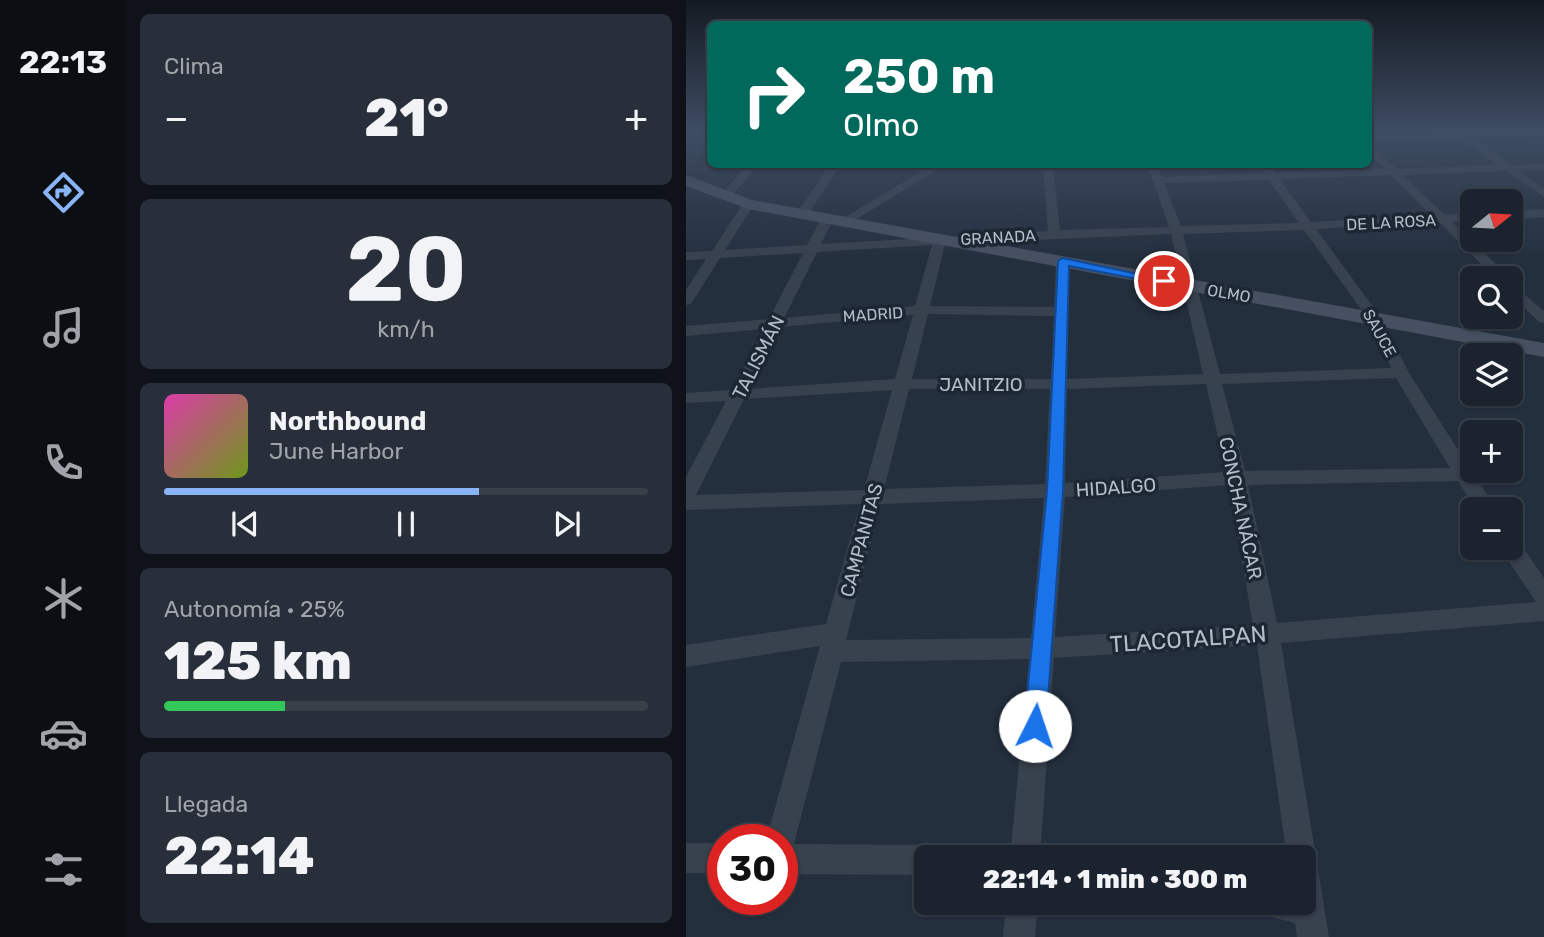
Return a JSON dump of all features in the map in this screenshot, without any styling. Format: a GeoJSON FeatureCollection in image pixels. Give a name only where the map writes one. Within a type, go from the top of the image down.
{"type":"FeatureCollection","features":[{"type":"Feature","properties":{"kind":"main road","name":"OLMO"},"geometry":{"type":"LineString","coordinates":[[686,180],[748,204],[1544,350]]}},
{"type":"Feature","properties":{"kind":"street"},"geometry":{"type":"LineString","coordinates":[[726,196],[746,173]]}},
{"type":"Feature","properties":{"kind":"street"},"geometry":{"type":"LineString","coordinates":[[803,213],[830,173]]}},
{"type":"Feature","properties":{"kind":"street"},"geometry":{"type":"LineString","coordinates":[[837,219],[925,173]]}},
{"type":"Feature","properties":{"kind":"street"},"geometry":{"type":"LineString","coordinates":[[1049,173],[1054,234]]}},
{"type":"Feature","properties":{"kind":"street","name":"CONCHA NÁCAR"},"geometry":{"type":"LineString","coordinates":[[1155,173],[1176,230],[1237,478],[1267,634],[1300,845]]}},
{"type":"Feature","properties":{"kind":"street","name":"SAUCE"},"geometry":{"type":"LineString","coordinates":[[1270,173],[1374,319],[1401,373],[1460,469]]}},
{"type":"Feature","properties":{"kind":"street"},"geometry":{"type":"LineString","coordinates":[[1158,180],[1421,173]]}},
{"type":"Feature","properties":{"kind":"street"},"geometry":{"type":"LineString","coordinates":[[1515,173],[1544,194]]}},
{"type":"Feature","properties":{"kind":"street"},"geometry":{"type":"LineString","coordinates":[[1397,174],[1491,266]]}},
{"type":"Feature","properties":{"kind":"street"},"geometry":{"type":"LineString","coordinates":[[686,301],[748,204]]}},
{"type":"Feature","properties":{"kind":"street"},"geometry":{"type":"LineString","coordinates":[[1523,214],[1544,213]]}},
{"type":"Feature","properties":{"kind":"street","name":"DE LA ROSA"},"geometry":{"type":"LineString","coordinates":[[1310,226],[1460,218]]}},
{"type":"Feature","properties":{"kind":"street","name":"TALISMÁN"},"geometry":{"type":"LineString","coordinates":[[686,496],[814,247],[837,219]]}},
{"type":"Feature","properties":{"kind":"street","name":"GRANADA"},"geometry":{"type":"LineString","coordinates":[[686,256],[1054,234],[1310,226]]}},
{"type":"Feature","properties":{"kind":"street","name":"CAMPANITAS"},"geometry":{"type":"LineString","coordinates":[[785,824],[940,240]]}},
{"type":"Feature","properties":{"kind":"street"},"geometry":{"type":"LineString","coordinates":[[1026,845],[1055,491],[1063,261]]}},
{"type":"Feature","properties":{"kind":"street"},"geometry":{"type":"LineString","coordinates":[[1525,300],[1544,299]]}},
{"type":"Feature","properties":{"kind":"street"},"geometry":{"type":"LineString","coordinates":[[1525,300],[1544,320]]}},
{"type":"Feature","properties":{"kind":"street","name":"MADRID"},"geometry":{"type":"LineString","coordinates":[[686,331],[922,310],[1060,312]]}},
{"type":"Feature","properties":{"kind":"street","name":"JANITZIO"},"geometry":{"type":"LineString","coordinates":[[686,398],[902,384],[1058,384],[1401,373]]}},
{"type":"Feature","properties":{"kind":"street","name":"HIDALGO"},"geometry":{"type":"LineString","coordinates":[[686,503],[1055,491],[1237,478],[1460,474]]}},
{"type":"Feature","properties":{"kind":"street"},"geometry":{"type":"LineString","coordinates":[[1521,560],[1540,585]]}},
{"type":"Feature","properties":{"kind":"street","name":"TLACOTALPAN"},"geometry":{"type":"LineString","coordinates":[[686,656],[833,642],[1041,648],[1267,634],[1544,611]]}},
{"type":"Feature","properties":{"kind":"street"},"geometry":{"type":"LineString","coordinates":[[686,858],[707,859]]}},
{"type":"Feature","properties":{"kind":"street"},"geometry":{"type":"LineString","coordinates":[[798,859],[914,860]]}},
{"type":"Feature","properties":{"kind":"street"},"geometry":{"type":"LineString","coordinates":[[1019,937],[1021,915]]}},
{"type":"Feature","properties":{"kind":"street"},"geometry":{"type":"LineString","coordinates":[[1295,915],[1311,923]]}},
{"type":"Feature","properties":{"kind":"route"},"geometry":{"type":"LineString","coordinates":[[1035,726],[1055,491],[1063,261],[1164,281]]}}]}
